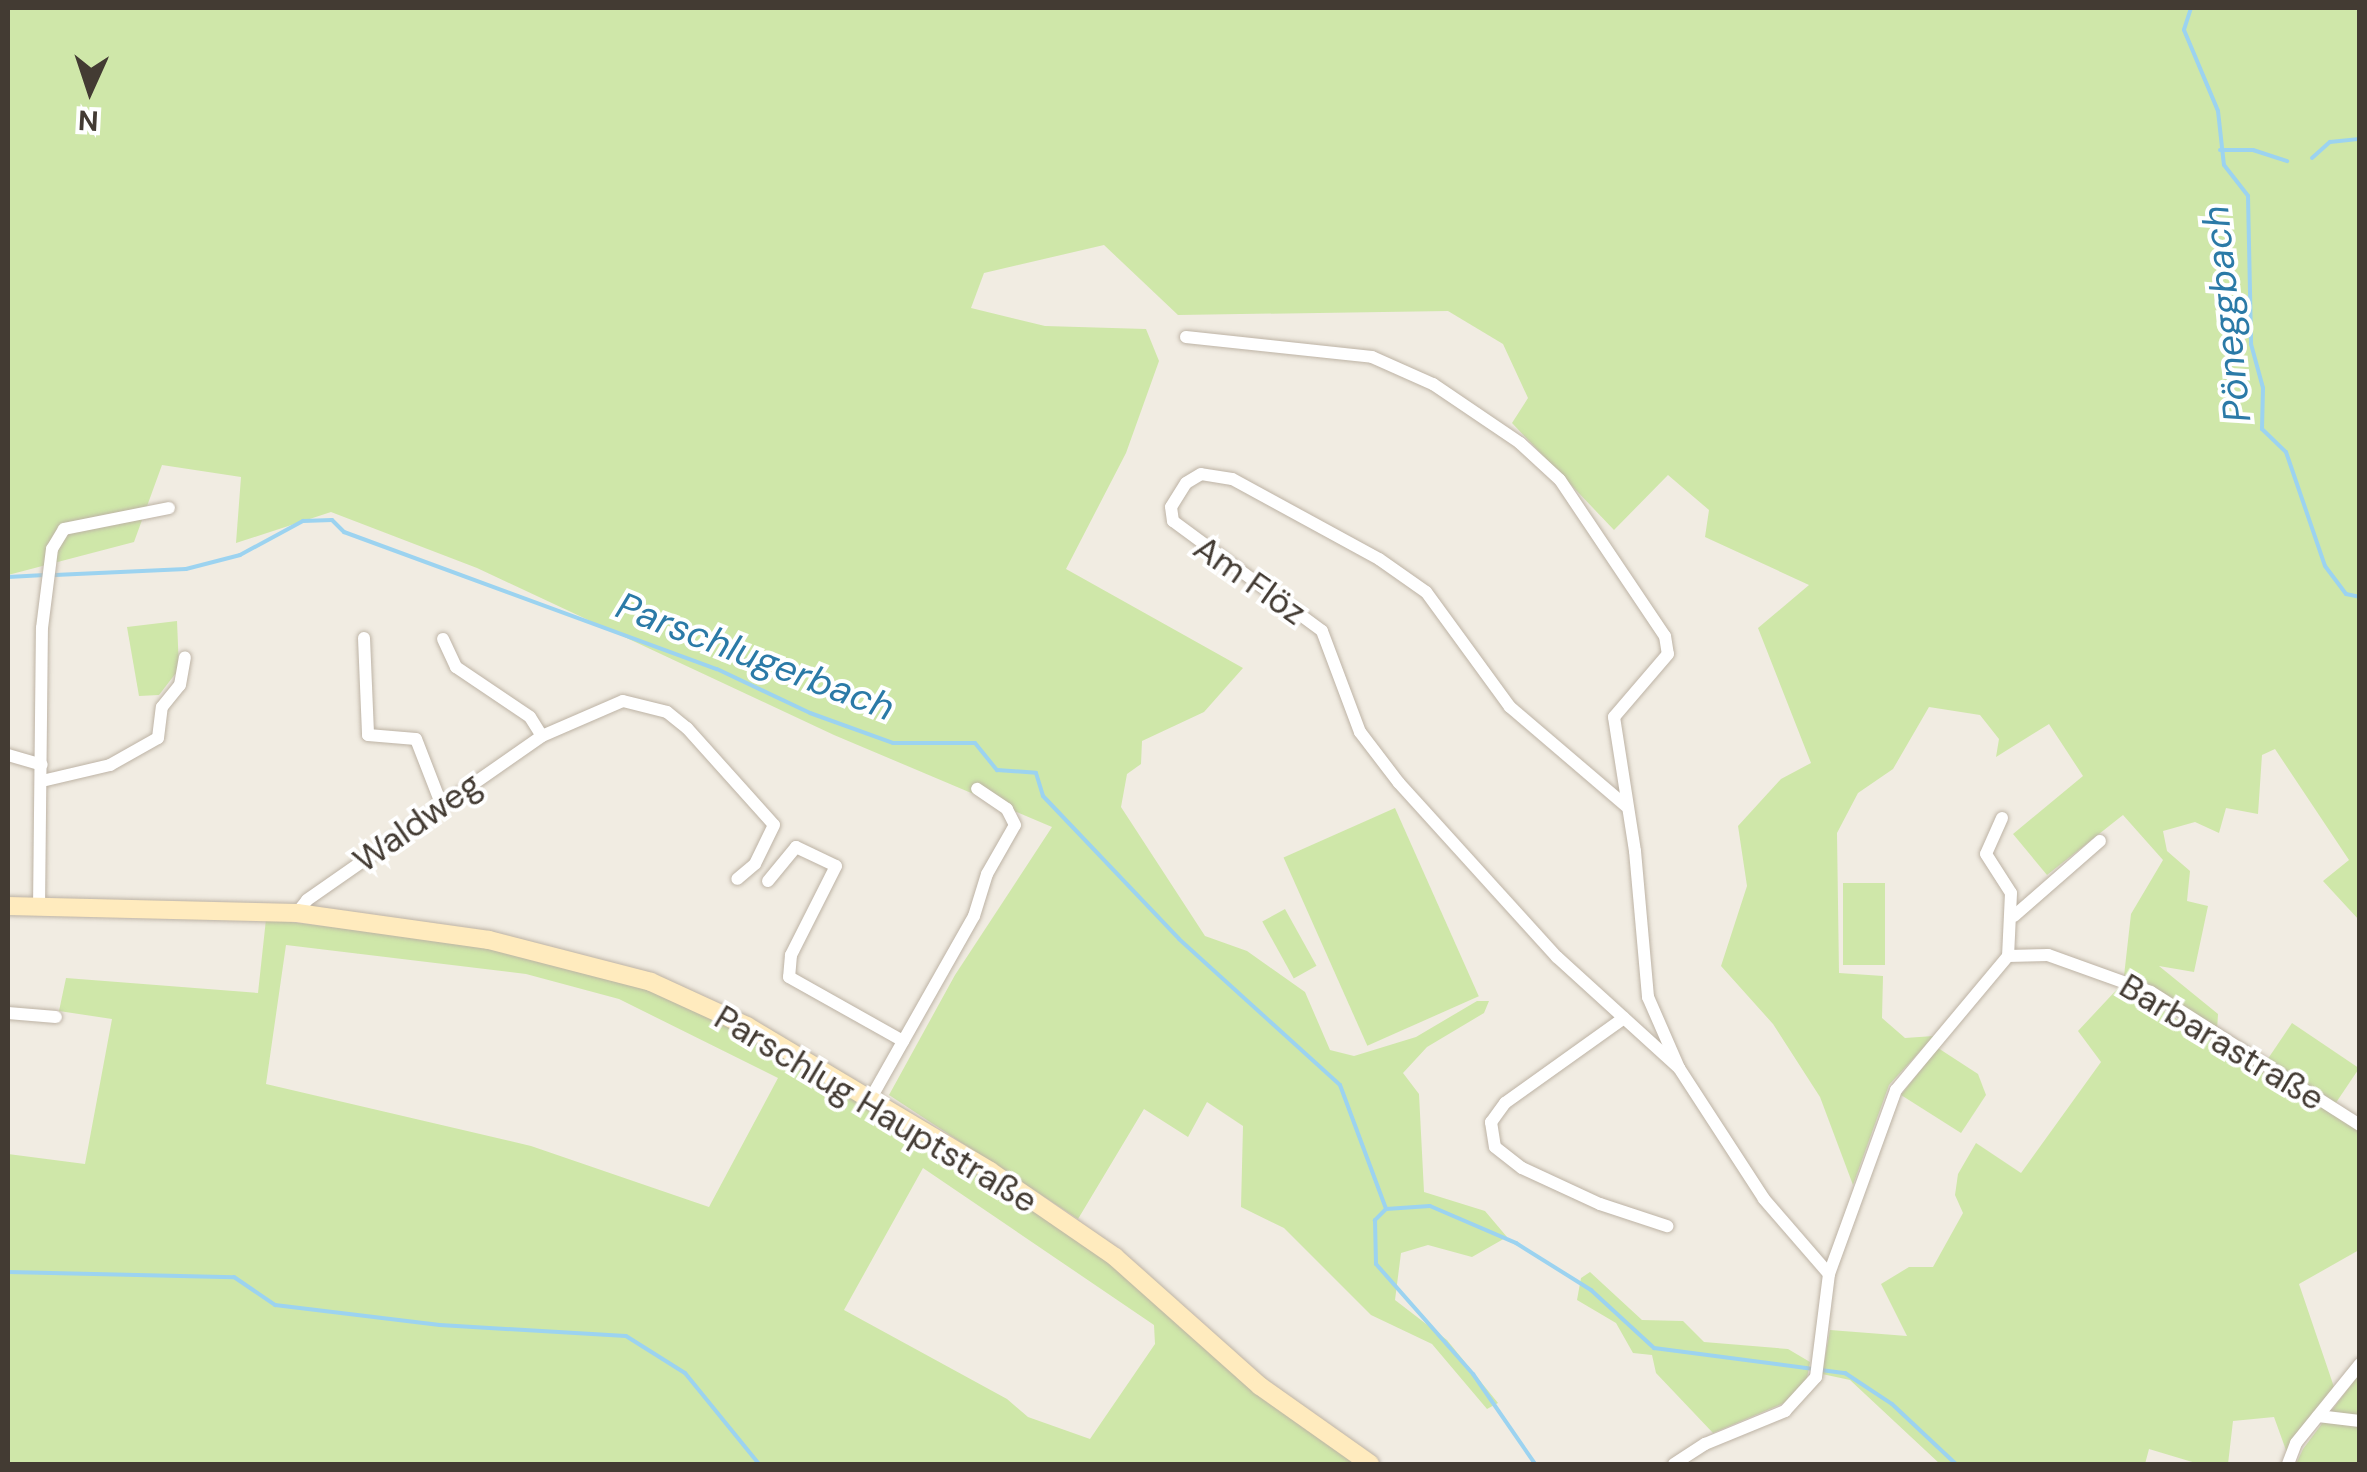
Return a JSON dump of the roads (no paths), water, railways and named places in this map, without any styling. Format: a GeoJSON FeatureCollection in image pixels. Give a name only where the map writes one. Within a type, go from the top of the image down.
{"type":"FeatureCollection","features":[{"type":"Feature","properties":{"kind":"main road","name":"Parschlug Hauptstraße"},"geometry":{"type":"LineString","coordinates":[[8,906],[297,914],[505,944],[652,982],[747,1026],[871,1098],[1115,1258],[1260,1386],[1370,1464]]}},
{"type":"Feature","properties":{"kind":"street"},"geometry":{"type":"LineString","coordinates":[[1186,337],[1372,358],[1445,392],[1520,443],[1560,480],[1666,636],[1668,654],[1614,717],[1648,997],[1679,1068],[1764,1199],[1829,1274]]}},
{"type":"Feature","properties":{"kind":"street","name":"Am Flöz"},"geometry":{"type":"LineString","coordinates":[[1626,806],[1510,707],[1426,592],[1379,559],[1232,479],[1201,474],[1186,483],[1171,507],[1173,521],[1322,631],[1360,732],[1399,783],[1557,956],[1679,1068]]}},
{"type":"Feature","properties":{"kind":"street"},"geometry":{"type":"LineString","coordinates":[[39,909],[47,576],[52,549],[64,529],[169,508]]}},
{"type":"Feature","properties":{"kind":"street"},"geometry":{"type":"LineString","coordinates":[[364,638],[368,736],[416,739],[442,806]]}},
{"type":"Feature","properties":{"kind":"street"},"geometry":{"type":"LineString","coordinates":[[443,639],[456,667],[530,717],[542,736]]}},
{"type":"Feature","properties":{"kind":"street"},"geometry":{"type":"LineString","coordinates":[[42,781],[110,766],[158,738],[162,707],[180,685],[186,657]]}},
{"type":"Feature","properties":{"kind":"street","name":"Waldweg"},"geometry":{"type":"LineString","coordinates":[[297,914],[306,900],[542,736],[623,701],[667,712],[774,825],[755,864],[737,879]]}},
{"type":"Feature","properties":{"kind":"street"},"geometry":{"type":"LineString","coordinates":[[8,755],[42,765]]}},
{"type":"Feature","properties":{"kind":"street"},"geometry":{"type":"LineString","coordinates":[[871,1098],[974,916],[986,874],[1015,825],[1007,809],[976,789]]}},
{"type":"Feature","properties":{"kind":"street"},"geometry":{"type":"LineString","coordinates":[[1674,1464],[1705,1444],[1785,1410],[1818,1372],[1829,1274],[1896,1090],[2008,956],[2014,916],[2011,893],[1986,854],[2002,818]]}},
{"type":"Feature","properties":{"kind":"street"},"geometry":{"type":"LineString","coordinates":[[2014,916],[2100,840]]}},
{"type":"Feature","properties":{"kind":"street"},"geometry":{"type":"LineString","coordinates":[[768,881],[796,847],[836,866],[791,954],[789,977],[903,1041]]}},
{"type":"Feature","properties":{"kind":"street","name":"Barbarastraße"},"geometry":{"type":"LineString","coordinates":[[2008,956],[2048,955],[2151,992],[2360,1126]]}},
{"type":"Feature","properties":{"kind":"street"},"geometry":{"type":"LineString","coordinates":[[8,1012],[56,1017]]}},
{"type":"Feature","properties":{"kind":"street"},"geometry":{"type":"LineString","coordinates":[[1624,1018],[1505,1103],[1492,1122],[1495,1147],[1522,1168],[1600,1204],[1667,1226]]}},
{"type":"Feature","properties":{"kind":"street"},"geometry":{"type":"LineString","coordinates":[[2288,1464],[2318,1416],[2360,1364]]}},
{"type":"Feature","properties":{"kind":"street"},"geometry":{"type":"LineString","coordinates":[[2318,1416],[2360,1421]]}},
{"type":"Feature","properties":{"kind":"waterway","name":"Pöneggbach"},"geometry":{"type":"LineString","coordinates":[[2191,8],[2184,30],[2218,111],[2224,165],[2248,196],[2251,344],[2263,388],[2262,429],[2286,452],[2325,566],[2346,594],[2360,597]]}},
{"type":"Feature","properties":{"kind":"waterway"},"geometry":{"type":"LineString","coordinates":[[2312,158],[2330,142],[2360,139]]}},
{"type":"Feature","properties":{"kind":"waterway"},"geometry":{"type":"LineString","coordinates":[[2220,150],[2253,150],[2287,161]]}},
{"type":"Feature","properties":{"kind":"waterway","name":"Parschlugerbach"},"geometry":{"type":"LineString","coordinates":[[55,575],[186,569],[240,555],[303,521],[332,520],[344,532],[717,669],[810,713],[893,743],[975,743],[997,770],[1036,773],[1043,796],[1179,939],[1340,1085],[1386,1209],[1375,1220],[1376,1264],[1473,1374],[1535,1464]]}},
{"type":"Feature","properties":{"kind":"waterway","name":"Parschlugerbach"},"geometry":{"type":"LineString","coordinates":[[8,577],[45,575]]}},
{"type":"Feature","properties":{"kind":"waterway"},"geometry":{"type":"LineString","coordinates":[[1386,1209],[1430,1206],[1516,1243],[1591,1290],[1654,1348],[1845,1373],[1892,1404],[1956,1464]]}},
{"type":"Feature","properties":{"kind":"waterway"},"geometry":{"type":"LineString","coordinates":[[8,1272],[234,1277],[275,1305],[440,1325],[626,1336],[685,1373],[759,1464]]}}]}
